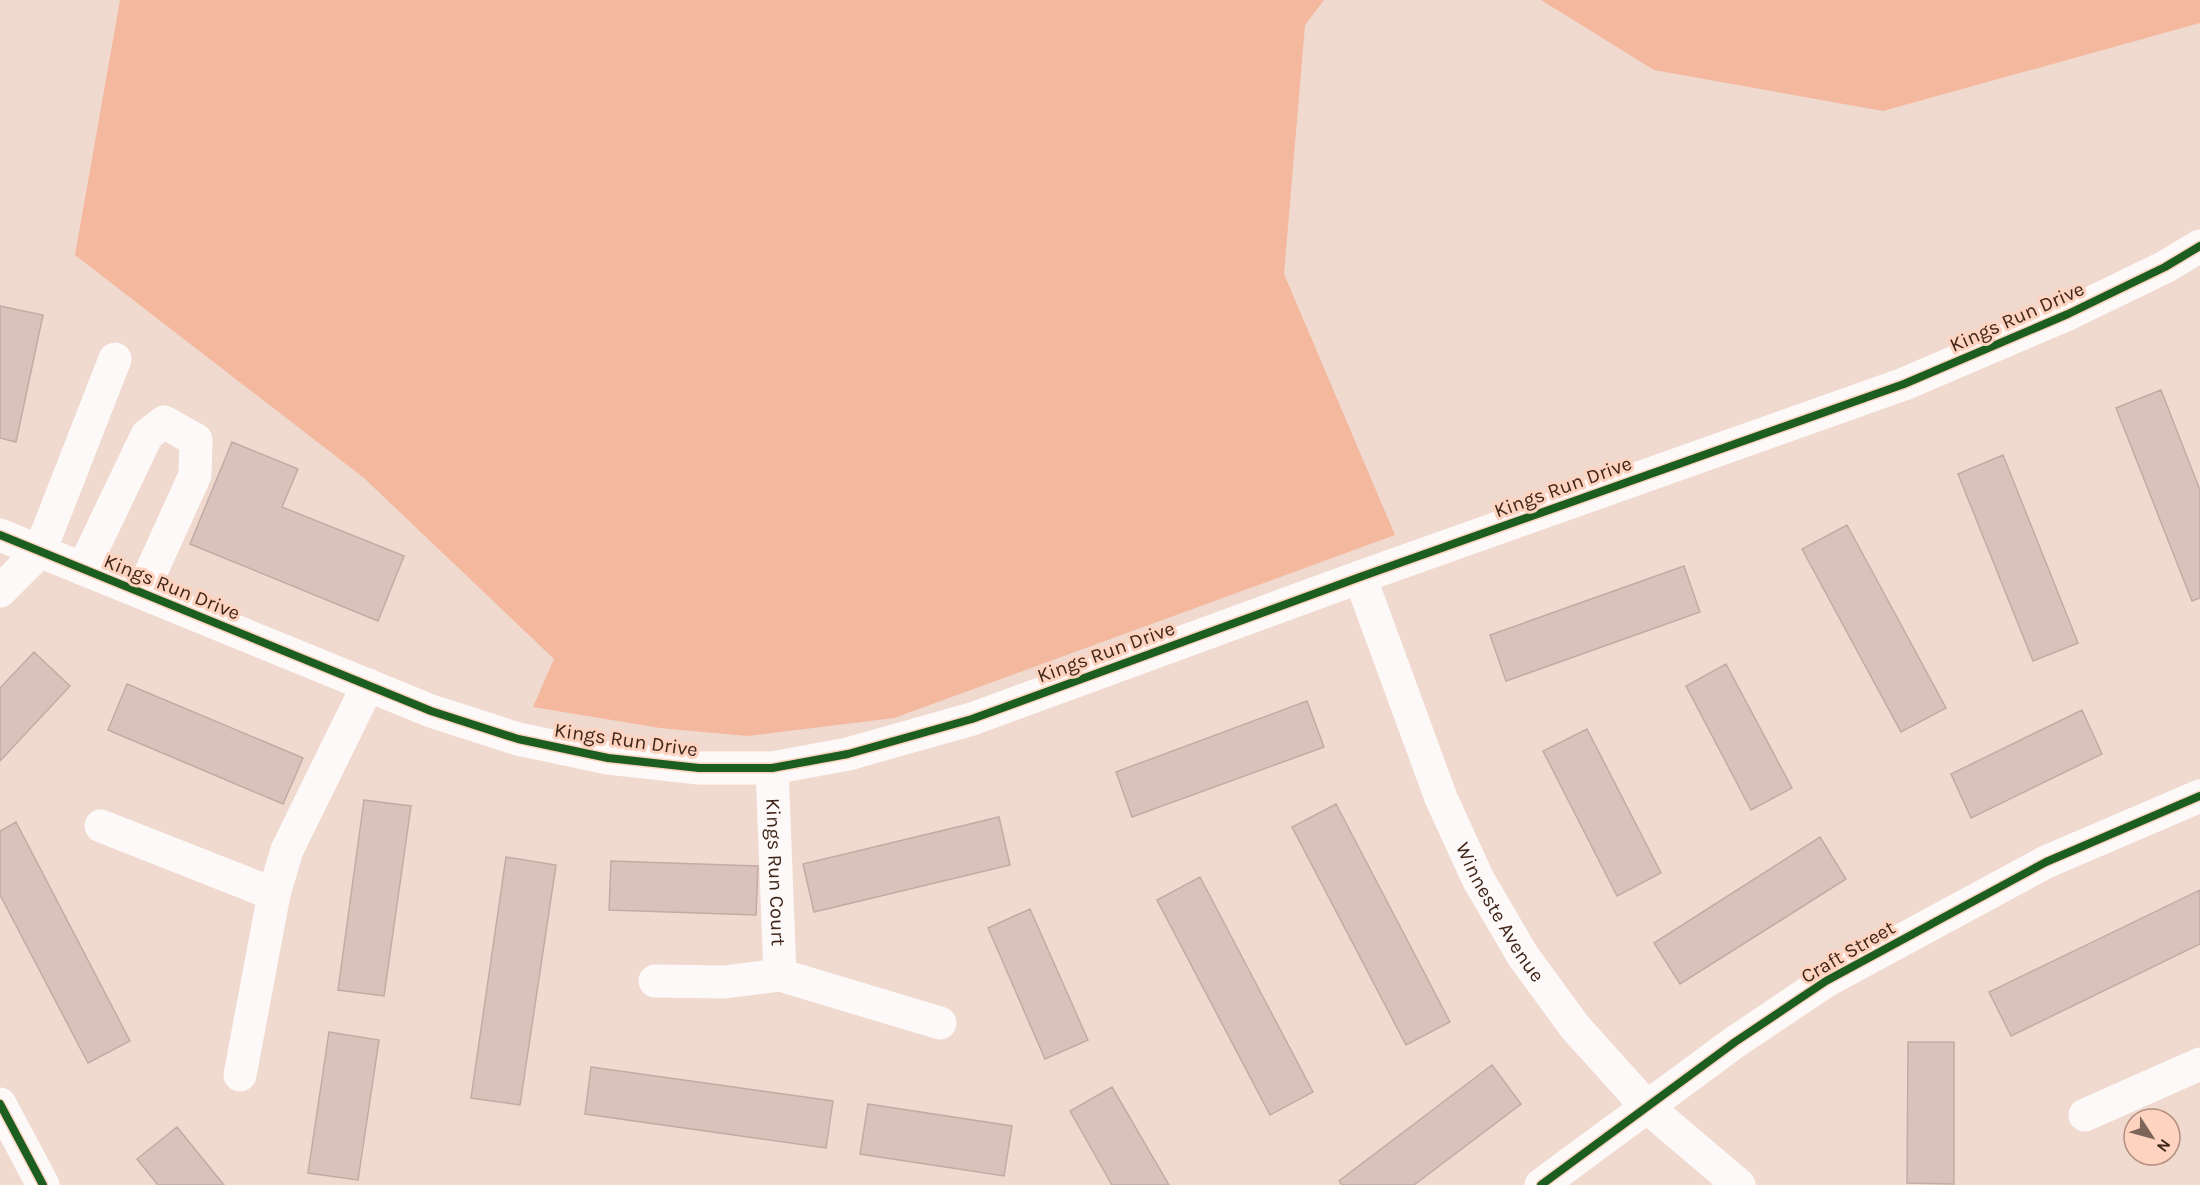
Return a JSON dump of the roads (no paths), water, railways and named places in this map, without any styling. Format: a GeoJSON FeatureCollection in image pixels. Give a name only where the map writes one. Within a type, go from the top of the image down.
{"type":"FeatureCollection","features":[{"type":"Feature","properties":{"kind":"street","name":"Kings Run Drive"},"geometry":{"type":"LineString","coordinates":[[0,536],[431,711],[518,739],[597,756],[699,768],[772,768],[848,754],[972,718],[1360,577],[1904,384],[2068,314],[2165,267],[2200,246]]}},
{"type":"Feature","properties":{"kind":"street"},"geometry":{"type":"LineString","coordinates":[[0,591],[39,551],[115,359]]}},
{"type":"Feature","properties":{"kind":"street"},"geometry":{"type":"LineString","coordinates":[[83,568],[147,435],[164,422],[196,440],[195,475],[142,592]]}},
{"type":"Feature","properties":{"kind":"street","name":"Winneste Avenue"},"geometry":{"type":"LineString","coordinates":[[1360,577],[1441,798],[1479,879],[1523,956],[1575,1027],[1647,1107],[1739,1185]]}},
{"type":"Feature","properties":{"kind":"street"},"geometry":{"type":"LineString","coordinates":[[240,1076],[274,894],[287,850],[368,685]]}},
{"type":"Feature","properties":{"kind":"street","name":"Kings Run Court"},"geometry":{"type":"LineString","coordinates":[[772,768],[780,975]]}},
{"type":"Feature","properties":{"kind":"street","name":"Craft Street"},"geometry":{"type":"LineString","coordinates":[[1541,1185],[1735,1042],[1826,981],[2046,861],[2200,796]]}},
{"type":"Feature","properties":{"kind":"street"},"geometry":{"type":"LineString","coordinates":[[101,826],[274,894]]}},
{"type":"Feature","properties":{"kind":"street"},"geometry":{"type":"LineString","coordinates":[[655,981],[724,982],[780,975],[940,1023]]}},
{"type":"Feature","properties":{"kind":"street"},"geometry":{"type":"LineString","coordinates":[[2085,1115],[2200,1064]]}},
{"type":"Feature","properties":{"kind":"street"},"geometry":{"type":"LineString","coordinates":[[0,1104],[9,1143],[43,1185]]}}]}
